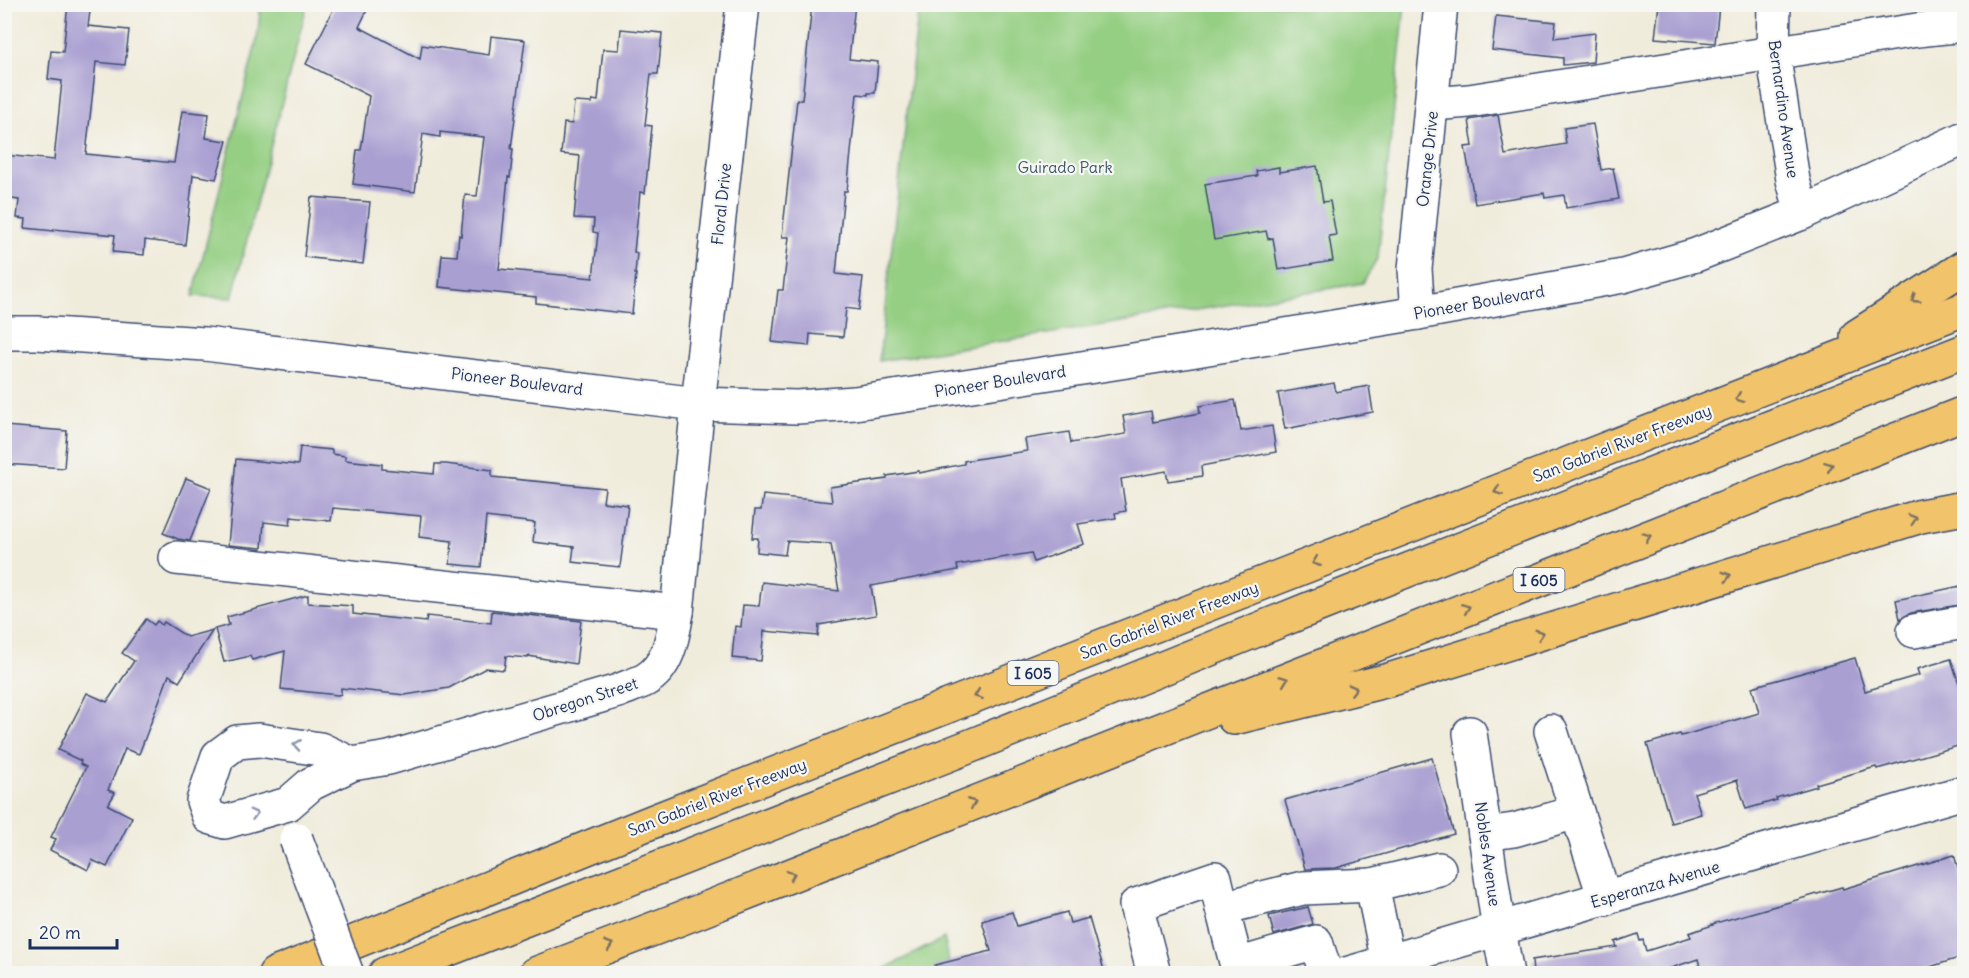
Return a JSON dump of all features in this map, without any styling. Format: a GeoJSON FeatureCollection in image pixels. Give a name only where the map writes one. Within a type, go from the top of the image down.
{"type":"FeatureCollection","features":[{"type":"Feature","properties":{"kind":"highway"},"geometry":{"type":"LineString","coordinates":[[1793,377],[1965,267]]}},
{"type":"Feature","properties":{"kind":"highway","name":"San Gabriel River Freeway"},"geometry":{"type":"LineString","coordinates":[[275,974],[654,821],[1965,309]]}},
{"type":"Feature","properties":{"kind":"highway"},"geometry":{"type":"LineString","coordinates":[[385,974],[968,747],[1314,607],[1965,351]]}},
{"type":"Feature","properties":{"kind":"highway"},"geometry":{"type":"LineString","coordinates":[[428,974],[1965,370]]}},
{"type":"Feature","properties":{"kind":"highway","name":"I 605"},"geometry":{"type":"LineString","coordinates":[[535,974],[1965,413]]}},
{"type":"Feature","properties":{"kind":"highway"},"geometry":{"type":"LineString","coordinates":[[1113,747],[1389,680],[1921,516],[1965,508]]}},
{"type":"Feature","properties":{"kind":"street","name":"Floral Drive"},"geometry":{"type":"LineString","coordinates":[[698,404],[743,4]]}},
{"type":"Feature","properties":{"kind":"street","name":"Orange Drive"},"geometry":{"type":"LineString","coordinates":[[1418,313],[1415,269],[1442,4]]}},
{"type":"Feature","properties":{"kind":"street","name":"Bernardino Avenue"},"geometry":{"type":"LineString","coordinates":[[1774,4],[1773,53],[1793,180],[1802,213]]}},
{"type":"Feature","properties":{"kind":"street"},"geometry":{"type":"LineString","coordinates":[[1432,104],[1468,101],[1917,30],[1965,25]]}},
{"type":"Feature","properties":{"kind":"street","name":"Pioneer Boulevard"},"geometry":{"type":"LineString","coordinates":[[4,333],[37,333],[205,344],[698,404],[797,407],[855,403],[1418,313],[1623,276],[1696,255],[1802,213],[1965,138]]}},
{"type":"Feature","properties":{"kind":"street","name":"Obregon Street"},"geometry":{"type":"LineString","coordinates":[[352,764],[320,749],[259,740],[237,742],[218,756],[203,801],[209,817],[225,822],[288,804],[311,784],[352,764],[389,758],[618,691],[648,678],[664,661],[672,642],[698,404]]}},
{"type":"Feature","properties":{"kind":"street"},"geometry":{"type":"LineString","coordinates":[[176,558],[677,612]]}},
{"type":"Feature","properties":{"kind":"street"},"geometry":{"type":"LineString","coordinates":[[1914,631],[1965,622]]}},
{"type":"Feature","properties":{"kind":"street"},"geometry":{"type":"LineString","coordinates":[[1551,731],[1605,898]]}},
{"type":"Feature","properties":{"kind":"street","name":"Nobles Avenue"},"geometry":{"type":"LineString","coordinates":[[1470,733],[1507,974]]}},
{"type":"Feature","properties":{"kind":"street","name":"Esperanza Avenue"},"geometry":{"type":"LineString","coordinates":[[1346,974],[1965,792]]}},
{"type":"Feature","properties":{"kind":"street"},"geometry":{"type":"LineString","coordinates":[[288,804],[296,839],[346,974]]}},
{"type":"Feature","properties":{"kind":"street"},"geometry":{"type":"LineString","coordinates":[[1485,834],[1514,830],[1577,812]]}},
{"type":"Feature","properties":{"kind":"street"},"geometry":{"type":"LineString","coordinates":[[1222,909],[1303,888],[1372,885],[1439,869]]}},
{"type":"Feature","properties":{"kind":"street"},"geometry":{"type":"LineString","coordinates":[[1154,974],[1136,905],[1215,878],[1238,969],[1316,942],[1326,974]]}},
{"type":"Feature","properties":{"kind":"street"},"geometry":{"type":"LineString","coordinates":[[1372,885],[1388,962]]}},
{"type":"Feature","properties":{"kind":"green space"},"geometry":{"type":"Polygon","coordinates":[[[261,4],[307,5],[232,298],[193,296],[257,39],[261,4]]]}},
{"type":"Feature","properties":{"kind":"green space","name":"Guirado Park"},"geometry":{"type":"Polygon","coordinates":[[[919,5],[1405,5],[1378,257],[1363,283],[879,361],[919,5]]]}},
{"type":"Feature","properties":{"kind":"green space"},"geometry":{"type":"Polygon","coordinates":[[[944,938],[951,973],[876,973],[944,938]]]}},
{"type":"Feature","properties":{"kind":"building"},"geometry":{"type":"Polygon","coordinates":[[[68,4],[91,4],[88,26],[129,30],[125,65],[96,62],[86,154],[174,163],[182,111],[209,114],[206,138],[227,141],[216,179],[193,175],[185,245],[145,240],[144,255],[113,252],[115,235],[25,228],[26,219],[17,218],[19,200],[4,198],[4,155],[54,160],[62,81],[48,79],[51,51],[63,52],[68,4]]]}},
{"type":"Feature","properties":{"kind":"building"},"geometry":{"type":"Polygon","coordinates":[[[336,4],[370,4],[359,27],[420,59],[422,45],[489,55],[491,36],[525,40],[499,269],[593,278],[598,233],[593,232],[594,219],[574,218],[580,156],[561,154],[564,123],[572,124],[574,102],[598,101],[603,49],[619,50],[621,29],[662,33],[658,74],[651,74],[645,125],[652,126],[645,193],[640,192],[634,252],[637,253],[632,314],[536,303],[536,297],[439,287],[442,255],[457,256],[465,195],[477,196],[484,137],[440,132],[440,137],[423,134],[415,192],[353,184],[357,150],[361,150],[369,96],[306,64],[336,4]]]}},
{"type":"Feature","properties":{"kind":"building"},"geometry":{"type":"Polygon","coordinates":[[[812,4],[855,4],[849,59],[878,62],[875,93],[857,94],[836,274],[863,277],[859,310],[846,308],[843,337],[810,334],[809,346],[772,342],[778,290],[783,290],[789,237],[782,237],[797,100],[802,100],[812,4]]]}},
{"type":"Feature","properties":{"kind":"building"},"geometry":{"type":"Polygon","coordinates":[[[1659,4],[1719,6],[1715,43],[1655,38],[1659,4]]]}},
{"type":"Feature","properties":{"kind":"building"},"geometry":{"type":"Polygon","coordinates":[[[1496,16],[1556,22],[1554,38],[1595,33],[1593,62],[1563,65],[1563,58],[1492,50],[1496,16]]]}},
{"type":"Feature","properties":{"kind":"building"},"geometry":{"type":"Polygon","coordinates":[[[1498,115],[1505,155],[1566,144],[1564,128],[1593,124],[1601,170],[1613,168],[1619,199],[1566,208],[1564,195],[1545,198],[1544,193],[1475,204],[1465,147],[1473,146],[1469,120],[1498,115]]]}},
{"type":"Feature","properties":{"kind":"building"},"geometry":{"type":"Polygon","coordinates":[[[1317,166],[1323,202],[1330,201],[1336,235],[1329,236],[1333,261],[1278,270],[1273,238],[1268,239],[1266,231],[1214,240],[1205,184],[1257,176],[1256,171],[1279,167],[1279,172],[1317,166]]]}},
{"type":"Feature","properties":{"kind":"building"},"geometry":{"type":"Polygon","coordinates":[[[311,197],[370,202],[363,264],[304,257],[311,197]]]}},
{"type":"Feature","properties":{"kind":"building"},"geometry":{"type":"Polygon","coordinates":[[[1334,383],[1336,392],[1369,386],[1373,412],[1285,429],[1278,393],[1334,383]]]}},
{"type":"Feature","properties":{"kind":"building"},"geometry":{"type":"Polygon","coordinates":[[[1235,400],[1241,431],[1272,426],[1276,452],[1201,466],[1202,476],[1168,481],[1166,471],[1121,479],[1126,511],[1115,513],[1116,518],[1078,524],[1084,544],[1034,562],[1031,553],[957,565],[958,570],[871,586],[876,615],[819,625],[818,636],[764,631],[761,661],[732,658],[735,626],[741,627],[743,605],[759,606],[762,582],[839,591],[831,544],[787,541],[785,555],[757,552],[758,538],[752,538],[755,510],[761,510],[763,495],[832,502],[830,487],[887,479],[887,476],[919,471],[919,473],[964,464],[964,461],[1027,451],[1025,439],[1069,432],[1071,443],[1126,434],[1123,416],[1151,411],[1153,422],[1200,413],[1199,406],[1235,400]]]}},
{"type":"Feature","properties":{"kind":"building"},"geometry":{"type":"Polygon","coordinates":[[[4,426],[67,431],[64,468],[4,464],[4,426]]]}},
{"type":"Feature","properties":{"kind":"building"},"geometry":{"type":"Polygon","coordinates":[[[300,447],[332,450],[332,454],[345,456],[345,460],[382,464],[382,469],[434,474],[435,464],[446,464],[492,470],[492,477],[605,488],[603,502],[628,505],[620,567],[572,562],[574,547],[533,542],[535,523],[486,517],[481,567],[450,564],[452,541],[419,537],[421,516],[333,508],[331,521],[291,517],[290,525],[264,522],[262,548],[228,545],[236,459],[298,465],[300,447]]]}},
{"type":"Feature","properties":{"kind":"building"},"geometry":{"type":"Polygon","coordinates":[[[186,478],[211,488],[190,541],[163,533],[186,478]]]}},
{"type":"Feature","properties":{"kind":"building"},"geometry":{"type":"Polygon","coordinates":[[[1965,585],[1965,604],[1911,613],[1900,619],[1896,600],[1965,585]]]}},
{"type":"Feature","properties":{"kind":"building"},"geometry":{"type":"Polygon","coordinates":[[[308,595],[308,603],[353,606],[353,614],[426,622],[427,616],[491,623],[492,611],[581,621],[576,664],[528,656],[528,658],[506,656],[504,670],[486,668],[449,688],[405,695],[341,688],[341,694],[338,695],[281,689],[285,651],[252,660],[250,656],[224,662],[215,629],[229,625],[227,617],[308,595]]]}},
{"type":"Feature","properties":{"kind":"building"},"geometry":{"type":"Polygon","coordinates":[[[146,619],[154,625],[157,621],[162,625],[164,622],[187,637],[213,630],[179,682],[169,675],[139,754],[125,749],[108,790],[115,793],[108,805],[132,817],[107,867],[92,860],[88,870],[50,850],[56,839],[51,837],[86,767],[80,764],[81,761],[58,750],[87,693],[107,702],[134,661],[122,653],[146,619]]]}},
{"type":"Feature","properties":{"kind":"building"},"geometry":{"type":"Polygon","coordinates":[[[1855,658],[1865,691],[1919,675],[1917,669],[1951,659],[1965,702],[1965,744],[1816,784],[1817,786],[1746,809],[1737,780],[1694,793],[1701,814],[1671,823],[1647,744],[1759,713],[1752,687],[1855,658]]]}},
{"type":"Feature","properties":{"kind":"building"},"geometry":{"type":"Polygon","coordinates":[[[1432,758],[1454,834],[1336,868],[1305,869],[1285,800],[1432,758]]]}},
{"type":"Feature","properties":{"kind":"building"},"geometry":{"type":"Polygon","coordinates":[[[1954,855],[1965,891],[1965,956],[1908,974],[1702,974],[1698,959],[1653,974],[1533,974],[1532,960],[1617,947],[1615,942],[1638,934],[1640,941],[1643,940],[1646,951],[1691,937],[1689,933],[1712,924],[1842,887],[1843,889],[1954,855]]]}},
{"type":"Feature","properties":{"kind":"building"},"geometry":{"type":"Polygon","coordinates":[[[1308,907],[1313,924],[1274,935],[1269,916],[1308,907]]]}},
{"type":"Feature","properties":{"kind":"building"},"geometry":{"type":"Polygon","coordinates":[[[1012,912],[1017,926],[1067,912],[1070,923],[1089,918],[1105,974],[936,974],[935,965],[991,951],[982,921],[1012,912]]]}}]}
